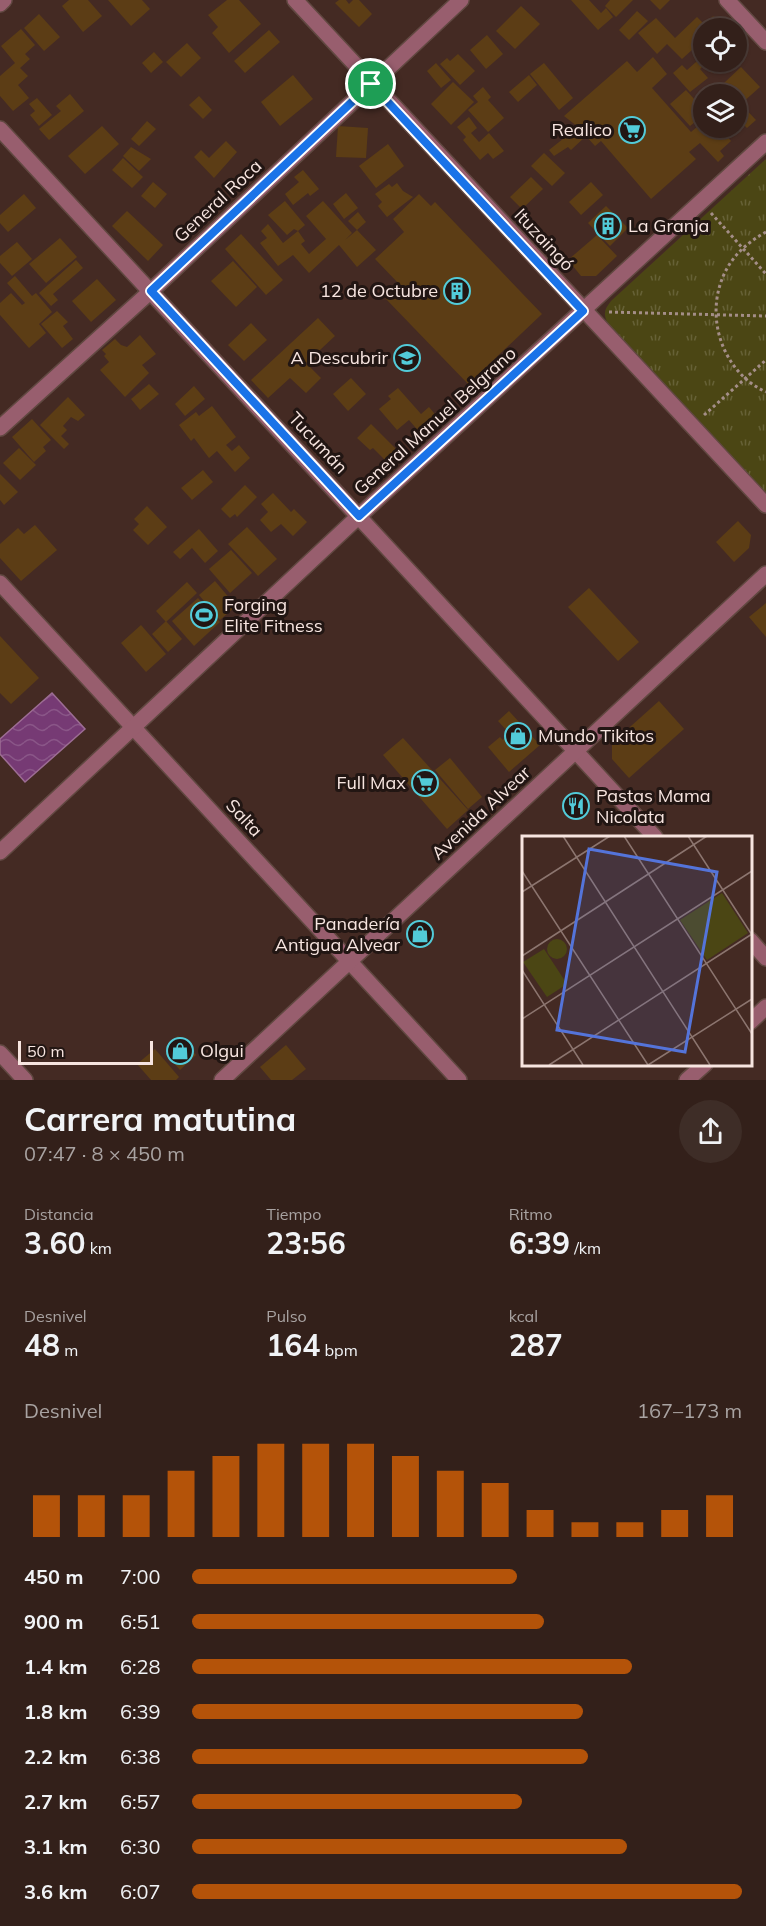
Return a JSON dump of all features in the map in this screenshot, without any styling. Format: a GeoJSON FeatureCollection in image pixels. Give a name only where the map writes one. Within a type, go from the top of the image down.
{"type":"FeatureCollection","features":[{"type":"Feature","properties":{"kind":"street"},"geometry":{"type":"LineString","coordinates":[[0,4],[4,0]]}},
{"type":"Feature","properties":{"kind":"street","name":"Ituzaingó"},"geometry":{"type":"LineString","coordinates":[[295,0],[766,506]]}},
{"type":"Feature","properties":{"kind":"street","name":"General Roca"},"geometry":{"type":"LineString","coordinates":[[0,428],[151,291],[461,0]]}},
{"type":"Feature","properties":{"kind":"street"},"geometry":{"type":"LineString","coordinates":[[727,0],[766,42]]}},
{"type":"Feature","properties":{"kind":"street","name":"Tucumán"},"geometry":{"type":"LineString","coordinates":[[0,129],[655,836]]}},
{"type":"Feature","properties":{"kind":"street","name":"General Manuel Belgrano"},"geometry":{"type":"LineString","coordinates":[[0,852],[359,516],[766,142]]}},
{"type":"Feature","properties":{"kind":"street","name":"Avenida Alvear"},"geometry":{"type":"LineString","coordinates":[[222,1080],[766,574]]}},
{"type":"Feature","properties":{"kind":"street","name":"Salta"},"geometry":{"type":"LineString","coordinates":[[0,583],[459,1080]]}},
{"type":"Feature","properties":{"kind":"street"},"geometry":{"type":"LineString","coordinates":[[751,941],[766,958]]}},
{"type":"Feature","properties":{"kind":"street"},"geometry":{"type":"LineString","coordinates":[[751,1021],[766,1007]]}},
{"type":"Feature","properties":{"kind":"street"},"geometry":{"type":"LineString","coordinates":[[0,1053],[25,1080]]}},
{"type":"Feature","properties":{"kind":"street"},"geometry":{"type":"LineString","coordinates":[[687,1080],[704,1065]]}},
{"type":"Feature","properties":{"kind":"path"},"geometry":{"type":"LineString","coordinates":[[701,202],[766,274]]}},
{"type":"Feature","properties":{"kind":"path"},"geometry":{"type":"LineString","coordinates":[[766,232],[743,248],[731,262],[722,279],[717,297],[716,315],[717,329],[724,350],[736,369],[746,379],[766,392]]}},
{"type":"Feature","properties":{"kind":"path"},"geometry":{"type":"LineString","coordinates":[[583,311],[766,316]]}},
{"type":"Feature","properties":{"kind":"path"},"geometry":{"type":"LineString","coordinates":[[691,426],[766,360]]}},
{"type":"Feature","properties":{"kind":"green space"},"geometry":{"type":"Polygon","coordinates":[[[766,159],[766,494],[608,324],[605,315],[611,301],[766,159]]]}},
{"type":"Feature","properties":{"kind":"water"},"geometry":{"type":"Polygon","coordinates":[[[52,693],[85,729],[25,782],[0,754],[0,739],[52,693]]]}},
{"type":"Feature","properties":{"kind":"building"},"geometry":{"type":"Polygon","coordinates":[[[69,0],[88,0],[102,16],[83,32],[62,6],[69,0]]]}},
{"type":"Feature","properties":{"kind":"building"},"geometry":{"type":"Polygon","coordinates":[[[108,0],[142,0],[150,9],[131,26],[108,0]]]}},
{"type":"Feature","properties":{"kind":"building"},"geometry":{"type":"Polygon","coordinates":[[[227,0],[239,0],[261,24],[229,53],[212,33],[218,27],[208,15],[227,0]]]}},
{"type":"Feature","properties":{"kind":"building"},"geometry":{"type":"Polygon","coordinates":[[[339,0],[346,0],[349,4],[353,0],[359,0],[372,14],[359,27],[335,3],[339,0]]]}},
{"type":"Feature","properties":{"kind":"building"},"geometry":{"type":"Polygon","coordinates":[[[571,0],[589,0],[601,13],[606,8],[613,17],[598,30],[571,0]]]}},
{"type":"Feature","properties":{"kind":"building"},"geometry":{"type":"Polygon","coordinates":[[[610,0],[633,0],[616,17],[605,6],[610,0]]]}},
{"type":"Feature","properties":{"kind":"building"},"geometry":{"type":"Polygon","coordinates":[[[650,0],[670,0],[660,10],[650,0]]]}},
{"type":"Feature","properties":{"kind":"building"},"geometry":{"type":"Polygon","coordinates":[[[521,6],[540,24],[515,49],[496,31],[521,6]]]}},
{"type":"Feature","properties":{"kind":"building"},"geometry":{"type":"Polygon","coordinates":[[[637,11],[648,21],[629,40],[619,30],[637,11]]]}},
{"type":"Feature","properties":{"kind":"building"},"geometry":{"type":"Polygon","coordinates":[[[39,14],[60,37],[44,51],[24,28],[39,14]]]}},
{"type":"Feature","properties":{"kind":"building"},"geometry":{"type":"Polygon","coordinates":[[[656,18],[675,38],[693,21],[693,49],[682,59],[667,44],[657,54],[638,33],[656,18]]]}},
{"type":"Feature","properties":{"kind":"building"},"geometry":{"type":"Polygon","coordinates":[[[21,29],[35,45],[25,54],[30,59],[20,68],[28,76],[18,85],[29,98],[13,111],[0,96],[0,76],[15,63],[1,46],[21,29]]]}},
{"type":"Feature","properties":{"kind":"building"},"geometry":{"type":"Polygon","coordinates":[[[269,30],[280,42],[245,73],[234,61],[269,30]]]}},
{"type":"Feature","properties":{"kind":"building"},"geometry":{"type":"Polygon","coordinates":[[[487,35],[503,54],[486,69],[470,50],[487,35]]]}},
{"type":"Feature","properties":{"kind":"building"},"geometry":{"type":"Polygon","coordinates":[[[187,43],[201,58],[181,77],[166,62],[187,43]]]}},
{"type":"Feature","properties":{"kind":"building"},"geometry":{"type":"Polygon","coordinates":[[[154,52],[163,62],[151,73],[142,63],[154,52]]]}},
{"type":"Feature","properties":{"kind":"building"},"geometry":{"type":"Polygon","coordinates":[[[458,54],[475,71],[460,85],[440,64],[447,58],[450,61],[458,54]]]}},
{"type":"Feature","properties":{"kind":"building","name":"Realico"},"geometry":{"type":"Polygon","coordinates":[[[653,57],[667,74],[652,88],[691,132],[693,130],[693,138],[728,138],[731,141],[720,151],[724,156],[718,162],[700,143],[689,152],[696,159],[651,199],[601,141],[595,146],[586,136],[571,150],[568,147],[554,156],[549,150],[578,127],[564,116],[627,61],[637,72],[653,57]]]}},
{"type":"Feature","properties":{"kind":"building"},"geometry":{"type":"Polygon","coordinates":[[[436,63],[451,80],[441,88],[427,71],[436,63]]]}},
{"type":"Feature","properties":{"kind":"building"},"geometry":{"type":"Polygon","coordinates":[[[544,63],[573,98],[559,110],[530,74],[544,63]]]}},
{"type":"Feature","properties":{"kind":"building"},"geometry":{"type":"Polygon","coordinates":[[[682,65],[687,70],[693,65],[693,72],[703,72],[708,78],[700,84],[693,84],[693,90],[690,92],[673,73],[682,65]]]}},
{"type":"Feature","properties":{"kind":"building"},"geometry":{"type":"Polygon","coordinates":[[[736,72],[746,72],[760,87],[747,99],[747,84],[724,83],[736,72]]]}},
{"type":"Feature","properties":{"kind":"building"},"geometry":{"type":"Polygon","coordinates":[[[293,75],[313,99],[280,126],[261,102],[293,75]]]}},
{"type":"Feature","properties":{"kind":"building"},"geometry":{"type":"Polygon","coordinates":[[[529,75],[537,85],[518,102],[509,92],[529,75]]]}},
{"type":"Feature","properties":{"kind":"building"},"geometry":{"type":"Polygon","coordinates":[[[453,82],[474,102],[451,125],[431,104],[453,82]]]}},
{"type":"Feature","properties":{"kind":"building"},"geometry":{"type":"Polygon","coordinates":[[[483,87],[491,97],[488,100],[504,118],[488,132],[468,110],[478,102],[473,96],[483,87]]]}},
{"type":"Feature","properties":{"kind":"building"},"geometry":{"type":"Polygon","coordinates":[[[686,90],[693,98],[693,124],[690,126],[670,104],[686,90]]]}},
{"type":"Feature","properties":{"kind":"building"},"geometry":{"type":"Polygon","coordinates":[[[70,94],[84,111],[49,140],[39,129],[61,111],[56,106],[70,94]]]}},
{"type":"Feature","properties":{"kind":"building"},"geometry":{"type":"Polygon","coordinates":[[[199,96],[212,110],[203,119],[189,105],[199,96]]]}},
{"type":"Feature","properties":{"kind":"building"},"geometry":{"type":"Polygon","coordinates":[[[37,98],[52,115],[39,126],[30,115],[35,111],[29,104],[37,98]]]}},
{"type":"Feature","properties":{"kind":"building"},"geometry":{"type":"Polygon","coordinates":[[[747,111],[756,120],[747,128],[747,111]]]}},
{"type":"Feature","properties":{"kind":"building"},"geometry":{"type":"Polygon","coordinates":[[[469,117],[477,128],[471,133],[479,142],[489,133],[504,151],[493,159],[488,153],[480,160],[463,140],[466,137],[457,127],[469,117]]]}},
{"type":"Feature","properties":{"kind":"building"},"geometry":{"type":"Polygon","coordinates":[[[147,121],[156,129],[139,146],[131,139],[147,121]]]}},
{"type":"Feature","properties":{"kind":"building"},"geometry":{"type":"Polygon","coordinates":[[[102,126],[119,144],[85,174],[68,156],[102,126]]]}},
{"type":"Feature","properties":{"kind":"building"},"geometry":{"type":"Polygon","coordinates":[[[338,126],[368,128],[366,158],[336,157],[338,126]]]}},
{"type":"Feature","properties":{"kind":"building"},"geometry":{"type":"Polygon","coordinates":[[[226,141],[237,152],[214,178],[194,157],[201,150],[209,158],[226,141]]]}},
{"type":"Feature","properties":{"kind":"building"},"geometry":{"type":"Polygon","coordinates":[[[388,144],[404,166],[376,188],[359,166],[388,144]]]}},
{"type":"Feature","properties":{"kind":"building"},"geometry":{"type":"Polygon","coordinates":[[[131,147],[151,159],[139,171],[123,156],[131,147]]]}},
{"type":"Feature","properties":{"kind":"building"},"geometry":{"type":"Polygon","coordinates":[[[544,153],[565,173],[552,186],[531,166],[544,153]]]}},
{"type":"Feature","properties":{"kind":"building"},"geometry":{"type":"Polygon","coordinates":[[[123,158],[143,177],[132,188],[112,170],[123,158]]]}},
{"type":"Feature","properties":{"kind":"building"},"geometry":{"type":"Polygon","coordinates":[[[303,170],[319,189],[310,196],[308,193],[293,205],[285,194],[299,182],[294,177],[303,170]]]}},
{"type":"Feature","properties":{"kind":"building"},"geometry":{"type":"Polygon","coordinates":[[[531,177],[543,189],[522,209],[510,197],[531,177]]]}},
{"type":"Feature","properties":{"kind":"building"},"geometry":{"type":"Polygon","coordinates":[[[153,182],[167,194],[155,208],[141,196],[153,182]]]}},
{"type":"Feature","properties":{"kind":"building"},"geometry":{"type":"Polygon","coordinates":[[[591,182],[603,195],[581,215],[569,202],[591,182]]]}},
{"type":"Feature","properties":{"kind":"building"},"geometry":{"type":"Polygon","coordinates":[[[397,183],[403,191],[413,197],[387,217],[378,206],[382,202],[375,194],[389,184],[392,187],[397,183]]]}},
{"type":"Feature","properties":{"kind":"building"},"geometry":{"type":"Polygon","coordinates":[[[346,193],[358,208],[344,219],[333,204],[346,193]]]}},
{"type":"Feature","properties":{"kind":"building"},"geometry":{"type":"Polygon","coordinates":[[[24,194],[36,208],[8,232],[0,223],[0,215],[24,194]]]}},
{"type":"Feature","properties":{"kind":"building","name":"12 de Octubre"},"geometry":{"type":"Polygon","coordinates":[[[419,194],[431,206],[435,202],[542,314],[468,384],[385,298],[400,285],[375,259],[404,232],[393,219],[419,194]]]}},
{"type":"Feature","properties":{"kind":"building"},"geometry":{"type":"Polygon","coordinates":[[[285,201],[305,225],[298,231],[294,229],[287,235],[268,215],[285,201]]]}},
{"type":"Feature","properties":{"kind":"building"},"geometry":{"type":"Polygon","coordinates":[[[323,201],[352,233],[345,240],[357,230],[376,250],[357,267],[339,245],[309,273],[293,255],[278,266],[260,243],[267,238],[261,231],[268,224],[283,243],[298,231],[305,241],[301,244],[309,254],[326,239],[306,216],[323,201]]]}},
{"type":"Feature","properties":{"kind":"building","name":"La Granja"},"geometry":{"type":"Polygon","coordinates":[[[606,206],[628,228],[610,246],[588,223],[606,206]]]}},
{"type":"Feature","properties":{"kind":"building"},"geometry":{"type":"Polygon","coordinates":[[[127,211],[163,245],[148,261],[112,226],[127,211]]]}},
{"type":"Feature","properties":{"kind":"building"},"geometry":{"type":"Polygon","coordinates":[[[358,212],[366,222],[357,230],[348,221],[358,212]]]}},
{"type":"Feature","properties":{"kind":"building"},"geometry":{"type":"Polygon","coordinates":[[[241,234],[283,280],[266,295],[225,249],[241,234]]]}},
{"type":"Feature","properties":{"kind":"building"},"geometry":{"type":"Polygon","coordinates":[[[597,235],[617,256],[596,276],[581,276],[568,260],[597,235]]]}},
{"type":"Feature","properties":{"kind":"building"},"geometry":{"type":"Polygon","coordinates":[[[60,238],[77,257],[46,283],[29,264],[60,238]]]}},
{"type":"Feature","properties":{"kind":"building"},"geometry":{"type":"Polygon","coordinates":[[[17,242],[32,259],[12,276],[0,263],[0,256],[17,242]]]}},
{"type":"Feature","properties":{"kind":"building"},"geometry":{"type":"Polygon","coordinates":[[[76,260],[83,268],[53,294],[58,300],[51,306],[39,293],[76,260]]]}},
{"type":"Feature","properties":{"kind":"building"},"geometry":{"type":"Polygon","coordinates":[[[233,261],[257,287],[236,307],[211,281],[233,261]]]}},
{"type":"Feature","properties":{"kind":"building"},"geometry":{"type":"Polygon","coordinates":[[[15,276],[32,296],[36,293],[52,312],[39,324],[46,333],[29,348],[0,315],[0,303],[11,293],[22,305],[25,303],[7,283],[15,276]]]}},
{"type":"Feature","properties":{"kind":"building"},"geometry":{"type":"Polygon","coordinates":[[[97,279],[116,300],[91,322],[72,301],[97,279]]]}},
{"type":"Feature","properties":{"kind":"building"},"geometry":{"type":"Polygon","coordinates":[[[57,311],[68,322],[63,326],[73,339],[62,348],[41,324],[57,311]]]}},
{"type":"Feature","properties":{"kind":"building","name":"A Descubrir"},"geometry":{"type":"Polygon","coordinates":[[[318,318],[335,336],[306,363],[321,378],[306,393],[290,378],[268,398],[251,380],[318,318]]]}},
{"type":"Feature","properties":{"kind":"building"},"geometry":{"type":"Polygon","coordinates":[[[251,323],[267,340],[244,361],[228,345],[251,323]]]}},
{"type":"Feature","properties":{"kind":"building"},"geometry":{"type":"Polygon","coordinates":[[[140,335],[156,354],[142,365],[149,373],[125,397],[100,370],[109,362],[102,350],[115,339],[127,347],[140,335]]]}},
{"type":"Feature","properties":{"kind":"building"},"geometry":{"type":"Polygon","coordinates":[[[351,378],[366,394],[348,411],[333,394],[351,378]]]}},
{"type":"Feature","properties":{"kind":"building"},"geometry":{"type":"Polygon","coordinates":[[[149,384],[159,394],[140,410],[131,399],[149,384]]]}},
{"type":"Feature","properties":{"kind":"building"},"geometry":{"type":"Polygon","coordinates":[[[194,386],[205,399],[185,416],[175,404],[194,386]]]}},
{"type":"Feature","properties":{"kind":"building"},"geometry":{"type":"Polygon","coordinates":[[[398,388],[421,414],[429,407],[439,419],[421,434],[409,420],[397,430],[379,409],[391,399],[388,396],[398,388]]]}},
{"type":"Feature","properties":{"kind":"building"},"geometry":{"type":"Polygon","coordinates":[[[68,397],[85,415],[78,421],[71,417],[63,426],[67,430],[61,436],[69,444],[64,449],[40,425],[68,397]]]}},
{"type":"Feature","properties":{"kind":"building"},"geometry":{"type":"Polygon","coordinates":[[[212,406],[236,437],[226,445],[232,451],[239,445],[250,458],[235,472],[217,451],[209,458],[194,438],[191,441],[179,425],[196,412],[199,416],[212,406]]]}},
{"type":"Feature","properties":{"kind":"building"},"geometry":{"type":"Polygon","coordinates":[[[32,419],[51,440],[43,447],[46,451],[34,462],[12,437],[32,419]]]}},
{"type":"Feature","properties":{"kind":"building"},"geometry":{"type":"Polygon","coordinates":[[[371,424],[399,452],[388,463],[373,448],[370,450],[357,438],[371,424]]]}},
{"type":"Feature","properties":{"kind":"building"},"geometry":{"type":"Polygon","coordinates":[[[19,448],[36,465],[20,480],[3,463],[19,448]]]}},
{"type":"Feature","properties":{"kind":"building"},"geometry":{"type":"Polygon","coordinates":[[[203,470],[213,482],[192,500],[181,488],[203,470]]]}},
{"type":"Feature","properties":{"kind":"building"},"geometry":{"type":"Polygon","coordinates":[[[0,474],[18,492],[4,505],[0,500],[0,474]]]}},
{"type":"Feature","properties":{"kind":"building"},"geometry":{"type":"Polygon","coordinates":[[[245,485],[257,497],[237,517],[235,514],[230,518],[221,509],[245,485]]]}},
{"type":"Feature","properties":{"kind":"building"},"geometry":{"type":"Polygon","coordinates":[[[273,493],[291,512],[294,509],[307,522],[293,536],[281,524],[271,532],[260,520],[268,512],[261,504],[273,493]]]}},
{"type":"Feature","properties":{"kind":"building"},"geometry":{"type":"Polygon","coordinates":[[[147,506],[167,527],[148,545],[133,530],[139,524],[134,519],[147,506]]]}},
{"type":"Feature","properties":{"kind":"building"},"geometry":{"type":"Polygon","coordinates":[[[738,521],[751,535],[749,548],[734,562],[716,542],[738,521]]]}},
{"type":"Feature","properties":{"kind":"building"},"geometry":{"type":"Polygon","coordinates":[[[35,525],[57,550],[21,581],[0,558],[0,544],[18,528],[24,534],[35,525]]]}},
{"type":"Feature","properties":{"kind":"building"},"geometry":{"type":"Polygon","coordinates":[[[247,527],[277,559],[258,576],[228,544],[247,527]]]}},
{"type":"Feature","properties":{"kind":"building"},"geometry":{"type":"Polygon","coordinates":[[[199,529],[218,551],[205,563],[192,548],[180,559],[173,552],[199,529]]]}},
{"type":"Feature","properties":{"kind":"building"},"geometry":{"type":"Polygon","coordinates":[[[231,550],[252,573],[230,593],[209,569],[231,550]]]}},
{"type":"Feature","properties":{"kind":"building"},"geometry":{"type":"Polygon","coordinates":[[[215,581],[236,606],[220,620],[199,595],[215,581]]]}},
{"type":"Feature","properties":{"kind":"building"},"geometry":{"type":"Polygon","coordinates":[[[187,582],[197,593],[166,622],[156,611],[187,582]]]}},
{"type":"Feature","properties":{"kind":"building"},"geometry":{"type":"Polygon","coordinates":[[[589,588],[639,642],[618,661],[568,607],[589,588]]]}},
{"type":"Feature","properties":{"kind":"building"},"geometry":{"type":"Polygon","coordinates":[[[198,598],[220,622],[194,646],[172,621],[198,598]]]}},
{"type":"Feature","properties":{"kind":"building"},"geometry":{"type":"Polygon","coordinates":[[[766,603],[766,637],[749,617],[766,603]]]}},
{"type":"Feature","properties":{"kind":"building"},"geometry":{"type":"Polygon","coordinates":[[[166,621],[182,639],[168,652],[152,634],[166,621]]]}},
{"type":"Feature","properties":{"kind":"building"},"geometry":{"type":"Polygon","coordinates":[[[141,625],[166,654],[146,672],[121,643],[141,625]]]}},
{"type":"Feature","properties":{"kind":"building"},"geometry":{"type":"Polygon","coordinates":[[[0,636],[39,678],[11,704],[0,693],[0,636]]]}},
{"type":"Feature","properties":{"kind":"building"},"geometry":{"type":"Polygon","coordinates":[[[659,701],[684,729],[629,778],[612,759],[612,743],[659,701]]]}},
{"type":"Feature","properties":{"kind":"building","name":"Mundo Tikitos"},"geometry":{"type":"Polygon","coordinates":[[[509,711],[540,745],[509,772],[488,747],[500,737],[503,740],[508,732],[498,721],[509,711]]]}},
{"type":"Feature","properties":{"kind":"building","name":"Full Max"},"geometry":{"type":"Polygon","coordinates":[[[403,738],[468,810],[447,829],[383,755],[403,738]]]}},
{"type":"Feature","properties":{"kind":"building"},"geometry":{"type":"Polygon","coordinates":[[[450,758],[482,797],[468,809],[435,770],[450,758]]]}},
{"type":"Feature","properties":{"kind":"building","name":"Panadería Antigua Alvear"},"geometry":{"type":"Polygon","coordinates":[[[416,920],[433,940],[424,948],[406,928],[416,920]]]}},
{"type":"Feature","properties":{"kind":"building","name":"Olgui"},"geometry":{"type":"Polygon","coordinates":[[[178,1036],[196,1055],[180,1070],[166,1054],[173,1047],[171,1042],[178,1036]]]}},
{"type":"Feature","properties":{"kind":"building"},"geometry":{"type":"Polygon","coordinates":[[[286,1045],[306,1069],[292,1080],[271,1080],[260,1067],[286,1045]]]}},
{"type":"Feature","properties":{"kind":"building"},"geometry":{"type":"Polygon","coordinates":[[[155,1049],[179,1077],[176,1080],[151,1080],[137,1064],[155,1049]]]}},
{"type":"Feature","properties":{"kind":"place","name":"Realico"},"geometry":{"type":"Point","coordinates":[632,130]}},
{"type":"Feature","properties":{"kind":"place","name":"La Granja"},"geometry":{"type":"Point","coordinates":[608,226]}},
{"type":"Feature","properties":{"kind":"place","name":"12 de Octubre"},"geometry":{"type":"Point","coordinates":[457,291]}},
{"type":"Feature","properties":{"kind":"place","name":"A Descubrir"},"geometry":{"type":"Point","coordinates":[407,358]}},
{"type":"Feature","properties":{"kind":"place","name":"Forging Elite Fitness"},"geometry":{"type":"Point","coordinates":[204,615]}},
{"type":"Feature","properties":{"kind":"place","name":"Mundo Tikitos"},"geometry":{"type":"Point","coordinates":[518,736]}},
{"type":"Feature","properties":{"kind":"place","name":"Full Max"},"geometry":{"type":"Point","coordinates":[425,783]}},
{"type":"Feature","properties":{"kind":"place","name":"Pastas Mama Nicolata"},"geometry":{"type":"Point","coordinates":[576,806]}},
{"type":"Feature","properties":{"kind":"place","name":"Panadería Antigua Alvear"},"geometry":{"type":"Point","coordinates":[420,934]}},
{"type":"Feature","properties":{"kind":"place","name":"Olgui"},"geometry":{"type":"Point","coordinates":[180,1051]}},
{"type":"Feature","properties":{"kind":"route"},"geometry":{"type":"LineString","coordinates":[[371,84],[583,311],[359,516],[151,291],[371,84]]}}]}
